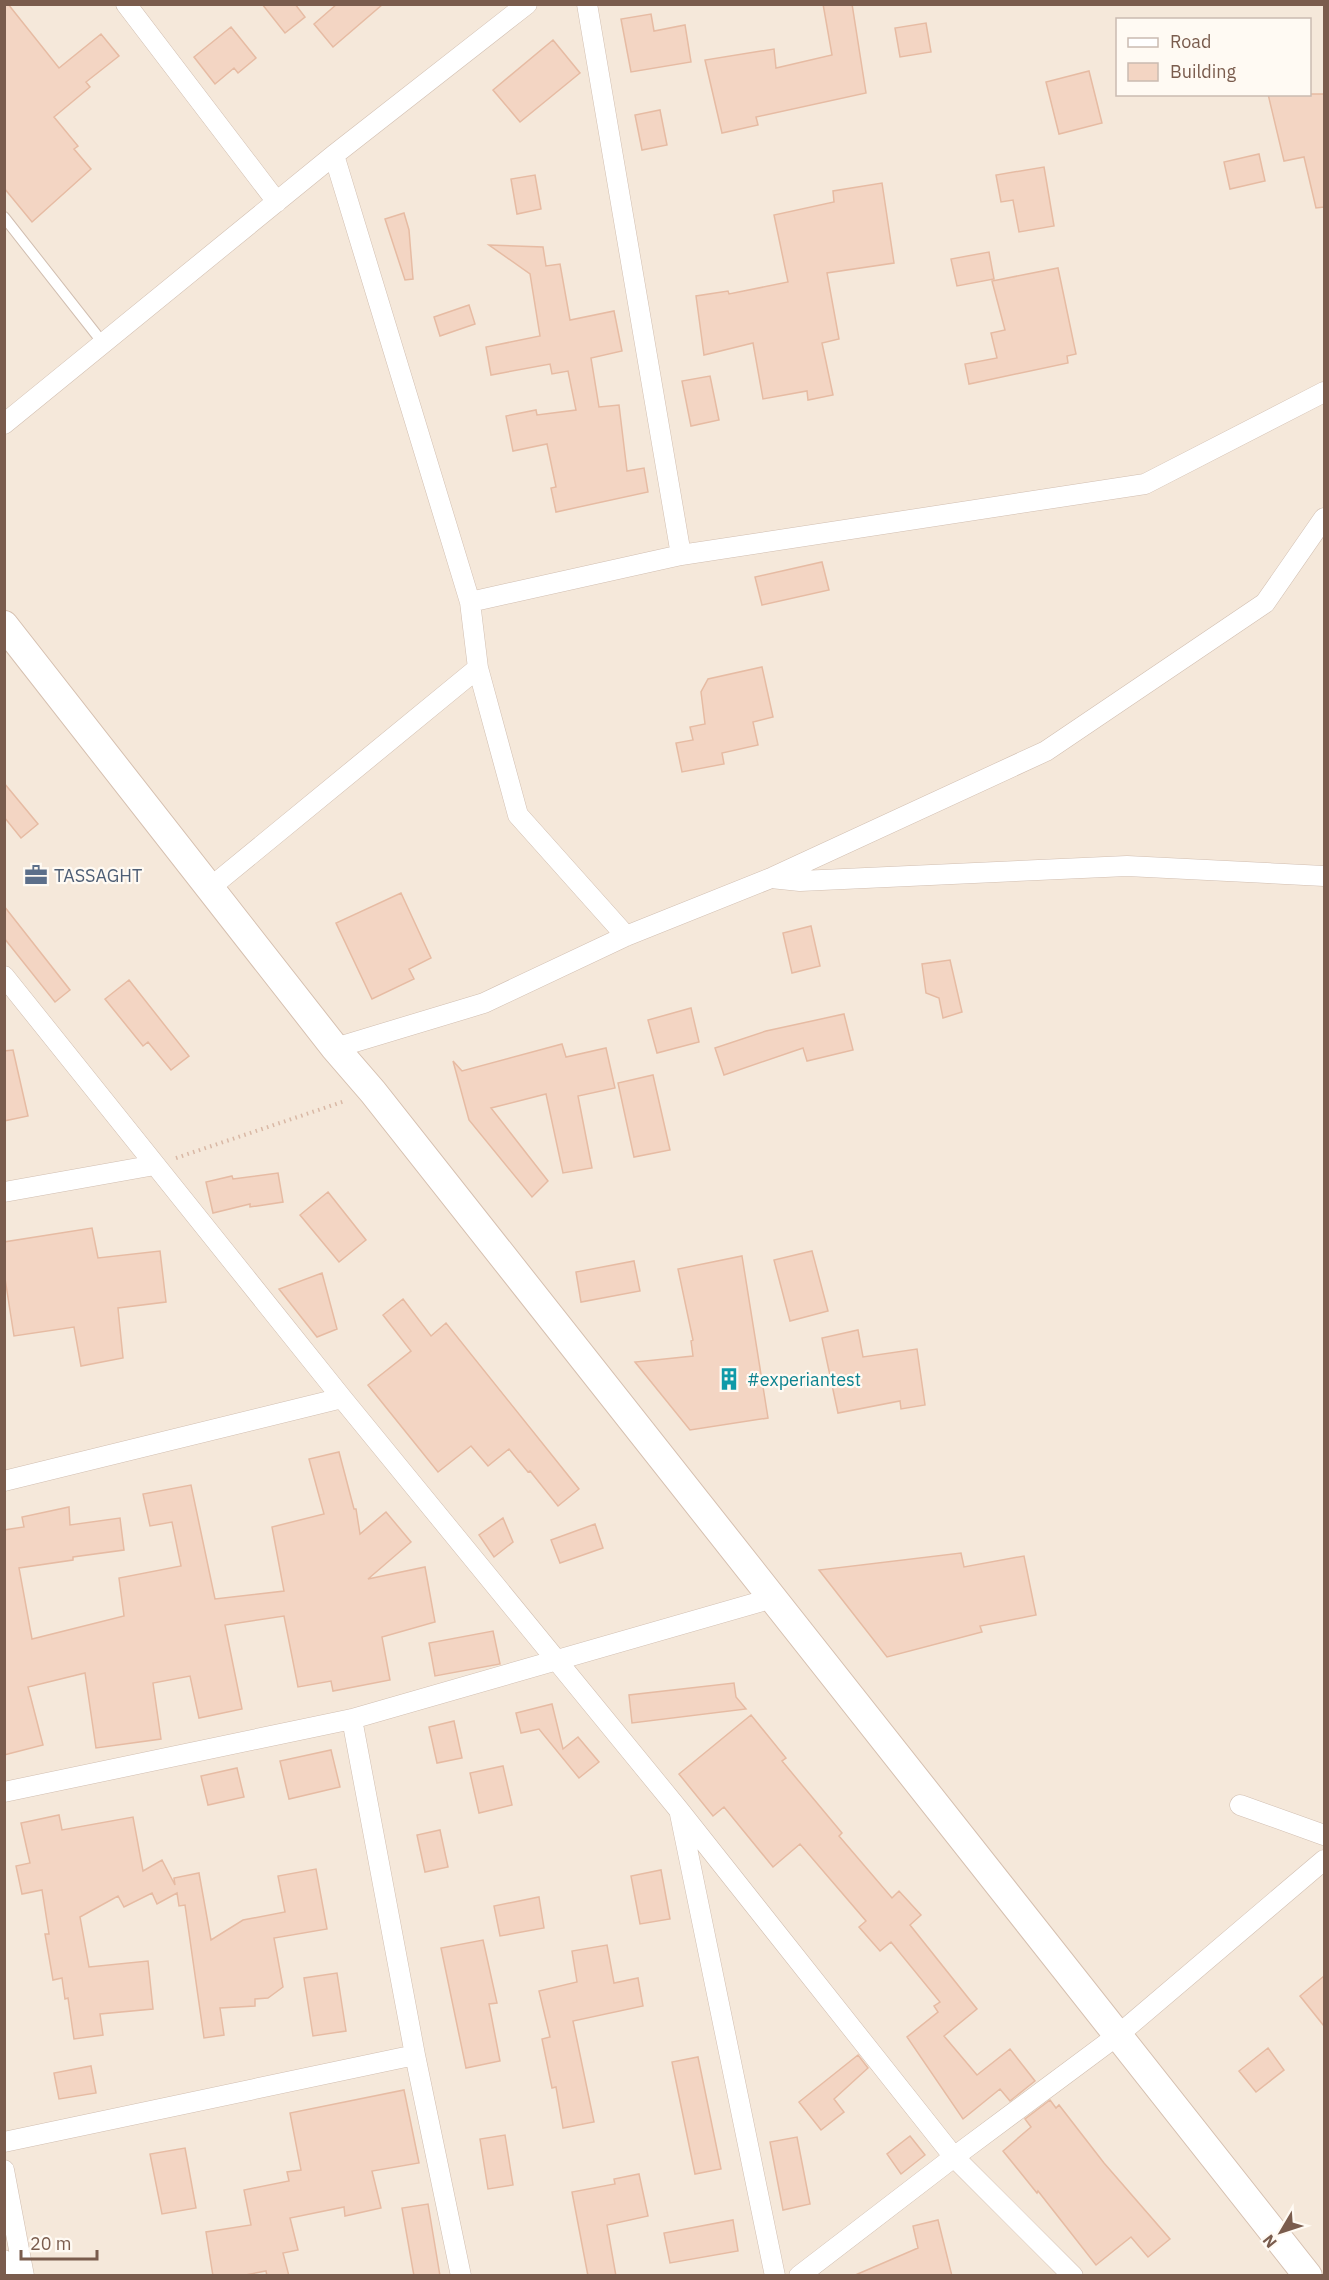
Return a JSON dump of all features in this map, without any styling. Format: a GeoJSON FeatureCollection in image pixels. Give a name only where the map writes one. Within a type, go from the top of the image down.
{"type":"FeatureCollection","features":[{"type":"Feature","properties":{"kind":"street"},"geometry":{"type":"LineString","coordinates":[[126,4],[276,202]]}},
{"type":"Feature","properties":{"kind":"street"},"geometry":{"type":"LineString","coordinates":[[4,424],[334,155],[527,4]]}},
{"type":"Feature","properties":{"kind":"street"},"geometry":{"type":"LineString","coordinates":[[587,4],[681,555]]}},
{"type":"Feature","properties":{"kind":"street"},"geometry":{"type":"LineString","coordinates":[[334,155],[470,602],[478,668],[518,815],[626,936]]}},
{"type":"Feature","properties":{"kind":"street"},"geometry":{"type":"LineString","coordinates":[[470,602],[681,555],[1145,484],[1324,392]]}},
{"type":"Feature","properties":{"kind":"street"},"geometry":{"type":"LineString","coordinates":[[335,1048],[484,1003],[626,936],[771,878],[1046,751],[1265,603],[1324,518]]}},
{"type":"Feature","properties":{"kind":"street"},"geometry":{"type":"LineString","coordinates":[[4,625],[335,1048],[373,1092],[1308,2276]]}},
{"type":"Feature","properties":{"kind":"street"},"geometry":{"type":"LineString","coordinates":[[211,887],[478,668]]}},
{"type":"Feature","properties":{"kind":"street"},"geometry":{"type":"LineString","coordinates":[[771,878],[800,881],[1127,866],[1324,876]]}},
{"type":"Feature","properties":{"kind":"street"},"geometry":{"type":"LineString","coordinates":[[4,976],[342,1398],[679,1810],[954,2157],[1073,2276]]}},
{"type":"Feature","properties":{"kind":"street"},"geometry":{"type":"LineString","coordinates":[[4,1192],[155,1165]]}},
{"type":"Feature","properties":{"kind":"street"},"geometry":{"type":"LineString","coordinates":[[4,1481],[342,1398]]}},
{"type":"Feature","properties":{"kind":"street"},"geometry":{"type":"LineString","coordinates":[[4,1792],[352,1719],[773,1598]]}},
{"type":"Feature","properties":{"kind":"street"},"geometry":{"type":"LineString","coordinates":[[352,1719],[415,2055],[461,2276]]}},
{"type":"Feature","properties":{"kind":"street"},"geometry":{"type":"LineString","coordinates":[[1240,1804],[1324,1835]]}},
{"type":"Feature","properties":{"kind":"street"},"geometry":{"type":"LineString","coordinates":[[679,1810],[775,2276]]}},
{"type":"Feature","properties":{"kind":"street"},"geometry":{"type":"LineString","coordinates":[[799,2276],[1118,2035],[1324,1860]]}},
{"type":"Feature","properties":{"kind":"street"},"geometry":{"type":"LineString","coordinates":[[4,2142],[415,2055]]}},
{"type":"Feature","properties":{"kind":"street"},"geometry":{"type":"LineString","coordinates":[[4,2170],[24,2276]]}},
{"type":"Feature","properties":{"kind":"street"},"geometry":{"type":"LineString","coordinates":[[4,2260],[15,2276]]}},
{"type":"Feature","properties":{"kind":"lane"},"geometry":{"type":"LineString","coordinates":[[4,217],[104,343]]}},
{"type":"Feature","properties":{"kind":"path"},"geometry":{"type":"LineString","coordinates":[[155,1165],[373,1092]]}},
{"type":"Feature","properties":{"kind":"shaded area"},"geometry":{"type":"Polygon","coordinates":[[[5,5],[1324,5],[1324,2275],[5,2275],[5,5]]]}},
{"type":"Feature","properties":{"kind":"building"},"geometry":{"type":"Polygon","coordinates":[[[4,4],[8,4],[59,68],[101,34],[119,56],[86,82],[90,87],[54,117],[78,146],[74,149],[91,169],[32,222],[4,188],[4,4]]]}},
{"type":"Feature","properties":{"kind":"building"},"geometry":{"type":"Polygon","coordinates":[[[262,4],[295,4],[305,17],[285,33],[262,4]]]}},
{"type":"Feature","properties":{"kind":"building"},"geometry":{"type":"Polygon","coordinates":[[[337,4],[383,4],[333,47],[314,24],[337,4]]]}},
{"type":"Feature","properties":{"kind":"building"},"geometry":{"type":"Polygon","coordinates":[[[823,4],[852,4],[866,93],[756,117],[758,125],[722,133],[705,60],[774,49],[776,68],[832,55],[823,4]]]}},
{"type":"Feature","properties":{"kind":"building"},"geometry":{"type":"Polygon","coordinates":[[[651,14],[654,31],[685,25],[691,62],[631,72],[621,19],[651,14]]]}},
{"type":"Feature","properties":{"kind":"building"},"geometry":{"type":"Polygon","coordinates":[[[926,23],[931,52],[900,57],[895,28],[926,23]]]}},
{"type":"Feature","properties":{"kind":"building"},"geometry":{"type":"Polygon","coordinates":[[[231,27],[256,58],[238,73],[234,68],[215,84],[194,57],[231,27]]]}},
{"type":"Feature","properties":{"kind":"building"},"geometry":{"type":"Polygon","coordinates":[[[553,40],[580,73],[520,122],[493,90],[553,40]]]}},
{"type":"Feature","properties":{"kind":"building"},"geometry":{"type":"Polygon","coordinates":[[[1089,71],[1102,123],[1059,134],[1046,82],[1089,71]]]}},
{"type":"Feature","properties":{"kind":"building"},"geometry":{"type":"Polygon","coordinates":[[[1324,94],[1324,207],[1316,208],[1304,157],[1284,161],[1268,96],[1324,94]]]}},
{"type":"Feature","properties":{"kind":"building"},"geometry":{"type":"Polygon","coordinates":[[[660,110],[667,145],[642,150],[635,115],[660,110]]]}},
{"type":"Feature","properties":{"kind":"building"},"geometry":{"type":"Polygon","coordinates":[[[1259,154],[1265,181],[1230,189],[1224,162],[1259,154]]]}},
{"type":"Feature","properties":{"kind":"building"},"geometry":{"type":"Polygon","coordinates":[[[1044,167],[1054,226],[1019,232],[1013,200],[1001,202],[996,175],[1044,167]]]}},
{"type":"Feature","properties":{"kind":"building"},"geometry":{"type":"Polygon","coordinates":[[[535,175],[541,209],[517,214],[511,179],[535,175]]]}},
{"type":"Feature","properties":{"kind":"building"},"geometry":{"type":"Polygon","coordinates":[[[882,183],[894,263],[827,273],[839,339],[822,343],[833,395],[808,400],[807,391],[763,399],[753,343],[704,355],[696,296],[728,291],[729,294],[788,282],[774,215],[834,202],[833,191],[882,183]]]}},
{"type":"Feature","properties":{"kind":"building"},"geometry":{"type":"Polygon","coordinates":[[[404,213],[409,230],[413,279],[405,280],[385,219],[404,213]]]}},
{"type":"Feature","properties":{"kind":"building"},"geometry":{"type":"Polygon","coordinates":[[[489,245],[543,247],[546,266],[560,264],[570,320],[614,311],[622,351],[591,358],[599,407],[619,405],[627,471],[644,468],[648,492],[556,512],[551,488],[556,487],[547,444],[513,451],[506,416],[536,410],[537,415],[576,410],[568,371],[552,374],[550,364],[491,375],[486,347],[540,336],[530,274],[489,245]]]}},
{"type":"Feature","properties":{"kind":"building"},"geometry":{"type":"Polygon","coordinates":[[[989,252],[994,279],[957,286],[951,259],[989,252]]]}},
{"type":"Feature","properties":{"kind":"building"},"geometry":{"type":"Polygon","coordinates":[[[1058,268],[1076,354],[1067,356],[1068,363],[969,384],[965,364],[997,358],[991,333],[1005,330],[992,281],[1058,268]]]}},
{"type":"Feature","properties":{"kind":"building"},"geometry":{"type":"Polygon","coordinates":[[[469,305],[475,324],[440,336],[434,317],[469,305]]]}},
{"type":"Feature","properties":{"kind":"building"},"geometry":{"type":"Polygon","coordinates":[[[710,376],[719,420],[691,426],[682,381],[710,376]]]}},
{"type":"Feature","properties":{"kind":"building"},"geometry":{"type":"Polygon","coordinates":[[[822,562],[829,590],[762,605],[755,577],[822,562]]]}},
{"type":"Feature","properties":{"kind":"building"},"geometry":{"type":"Polygon","coordinates":[[[762,667],[773,717],[753,722],[758,745],[722,753],[724,764],[682,772],[676,743],[693,740],[690,727],[705,724],[701,692],[708,679],[762,667]]]}},
{"type":"Feature","properties":{"kind":"building"},"geometry":{"type":"Polygon","coordinates":[[[4,783],[38,824],[21,838],[4,817],[4,783]]]}},
{"type":"Feature","properties":{"kind":"building"},"geometry":{"type":"Polygon","coordinates":[[[401,893],[431,958],[409,969],[414,979],[372,999],[336,923],[401,893]]]}},
{"type":"Feature","properties":{"kind":"building"},"geometry":{"type":"Polygon","coordinates":[[[4,906],[70,990],[55,1002],[4,938],[4,906]]]}},
{"type":"Feature","properties":{"kind":"building"},"geometry":{"type":"Polygon","coordinates":[[[811,926],[820,966],[792,973],[783,933],[811,926]]]}},
{"type":"Feature","properties":{"kind":"building"},"geometry":{"type":"Polygon","coordinates":[[[950,960],[962,1012],[943,1018],[939,998],[926,993],[922,964],[950,960]]]}},
{"type":"Feature","properties":{"kind":"building"},"geometry":{"type":"Polygon","coordinates":[[[129,980],[189,1056],[171,1070],[148,1042],[143,1046],[105,999],[129,980]]]}},
{"type":"Feature","properties":{"kind":"building"},"geometry":{"type":"Polygon","coordinates":[[[691,1008],[699,1042],[657,1053],[648,1020],[691,1008]]]}},
{"type":"Feature","properties":{"kind":"building"},"geometry":{"type":"Polygon","coordinates":[[[844,1014],[853,1050],[807,1061],[803,1048],[724,1075],[715,1048],[766,1031],[844,1014]]]}},
{"type":"Feature","properties":{"kind":"building"},"geometry":{"type":"Polygon","coordinates":[[[562,1044],[566,1057],[606,1048],[615,1088],[578,1096],[592,1168],[563,1173],[546,1094],[491,1108],[548,1181],[532,1197],[469,1120],[453,1061],[462,1071],[562,1044]]]}},
{"type":"Feature","properties":{"kind":"building"},"geometry":{"type":"Polygon","coordinates":[[[13,1050],[28,1116],[4,1121],[4,1051],[13,1050]]]}},
{"type":"Feature","properties":{"kind":"building"},"geometry":{"type":"Polygon","coordinates":[[[653,1075],[670,1150],[634,1157],[618,1083],[653,1075]]]}},
{"type":"Feature","properties":{"kind":"building"},"geometry":{"type":"Polygon","coordinates":[[[278,1173],[283,1202],[250,1207],[250,1204],[213,1213],[206,1182],[232,1176],[233,1179],[278,1173]]]}},
{"type":"Feature","properties":{"kind":"building"},"geometry":{"type":"Polygon","coordinates":[[[328,1192],[366,1240],[339,1262],[300,1215],[328,1192]]]}},
{"type":"Feature","properties":{"kind":"building"},"geometry":{"type":"Polygon","coordinates":[[[92,1228],[98,1258],[160,1251],[166,1302],[118,1308],[123,1358],[81,1366],[74,1327],[14,1336],[4,1272],[4,1242],[92,1228]]]}},
{"type":"Feature","properties":{"kind":"building"},"geometry":{"type":"Polygon","coordinates":[[[812,1251],[828,1311],[790,1321],[774,1260],[812,1251]]]}},
{"type":"Feature","properties":{"kind":"building"},"geometry":{"type":"Polygon","coordinates":[[[742,1256],[768,1418],[690,1430],[635,1362],[693,1356],[691,1341],[693,1340],[678,1269],[742,1256]]]}},
{"type":"Feature","properties":{"kind":"building"},"geometry":{"type":"Polygon","coordinates":[[[634,1261],[640,1291],[581,1302],[576,1272],[634,1261]]]}},
{"type":"Feature","properties":{"kind":"building"},"geometry":{"type":"Polygon","coordinates":[[[322,1273],[337,1329],[317,1337],[279,1289],[322,1273]]]}},
{"type":"Feature","properties":{"kind":"building"},"geometry":{"type":"Polygon","coordinates":[[[403,1299],[431,1336],[446,1323],[579,1489],[558,1506],[509,1449],[488,1466],[471,1446],[438,1472],[368,1385],[411,1351],[383,1315],[403,1299]]]}},
{"type":"Feature","properties":{"kind":"building"},"geometry":{"type":"Polygon","coordinates":[[[858,1330],[863,1357],[917,1349],[925,1405],[901,1409],[900,1401],[838,1413],[822,1338],[858,1330]]]}},
{"type":"Feature","properties":{"kind":"building"},"geometry":{"type":"Polygon","coordinates":[[[339,1452],[354,1509],[356,1509],[360,1534],[386,1512],[411,1542],[368,1579],[425,1567],[435,1622],[382,1637],[390,1680],[333,1691],[331,1681],[298,1687],[284,1616],[225,1625],[242,1709],[199,1718],[190,1676],[153,1683],[161,1739],[96,1748],[85,1673],[28,1687],[43,1745],[4,1755],[4,1530],[24,1527],[22,1517],[69,1507],[70,1525],[120,1518],[124,1550],[19,1568],[32,1639],[124,1616],[119,1578],[181,1566],[172,1522],[150,1526],[143,1494],[191,1485],[215,1599],[284,1591],[272,1527],[324,1514],[309,1459],[339,1452]]]}},
{"type":"Feature","properties":{"kind":"building"},"geometry":{"type":"Polygon","coordinates":[[[503,1518],[513,1542],[494,1557],[479,1535],[503,1518]]]}},
{"type":"Feature","properties":{"kind":"building"},"geometry":{"type":"Polygon","coordinates":[[[595,1524],[603,1548],[560,1563],[551,1540],[595,1524]]]}},
{"type":"Feature","properties":{"kind":"building"},"geometry":{"type":"Polygon","coordinates":[[[961,1553],[964,1567],[1024,1556],[1036,1615],[980,1626],[982,1632],[887,1657],[819,1570],[961,1553]]]}},
{"type":"Feature","properties":{"kind":"building"},"geometry":{"type":"Polygon","coordinates":[[[493,1631],[500,1664],[435,1676],[429,1643],[493,1631]]]}},
{"type":"Feature","properties":{"kind":"building"},"geometry":{"type":"Polygon","coordinates":[[[734,1683],[736,1697],[746,1709],[632,1723],[629,1695],[734,1683]]]}},
{"type":"Feature","properties":{"kind":"building"},"geometry":{"type":"Polygon","coordinates":[[[552,1704],[563,1749],[578,1737],[599,1762],[579,1778],[539,1729],[521,1733],[516,1713],[552,1704]]]}},
{"type":"Feature","properties":{"kind":"building"},"geometry":{"type":"Polygon","coordinates":[[[751,1715],[786,1758],[782,1761],[842,1833],[839,1836],[892,1898],[899,1891],[921,1915],[910,1925],[977,2009],[944,2036],[977,2075],[1010,2049],[1035,2081],[1010,2101],[1000,2089],[963,2119],[907,2037],[938,2012],[934,2006],[940,2002],[891,1942],[880,1951],[859,1927],[866,1921],[800,1844],[773,1867],[724,1807],[713,1816],[679,1774],[751,1715]]]}},
{"type":"Feature","properties":{"kind":"building"},"geometry":{"type":"Polygon","coordinates":[[[454,1721],[462,1758],[437,1763],[429,1727],[454,1721]]]}},
{"type":"Feature","properties":{"kind":"building"},"geometry":{"type":"Polygon","coordinates":[[[331,1750],[340,1787],[289,1799],[280,1761],[331,1750]]]}},
{"type":"Feature","properties":{"kind":"building"},"geometry":{"type":"Polygon","coordinates":[[[503,1766],[512,1805],[479,1813],[470,1773],[503,1766]]]}},
{"type":"Feature","properties":{"kind":"building"},"geometry":{"type":"Polygon","coordinates":[[[237,1768],[244,1797],[208,1805],[201,1776],[237,1768]]]}},
{"type":"Feature","properties":{"kind":"building"},"geometry":{"type":"Polygon","coordinates":[[[59,1815],[62,1830],[133,1817],[143,1871],[162,1860],[175,1885],[174,1878],[199,1873],[211,1940],[243,1920],[285,1912],[278,1876],[316,1869],[327,1929],[274,1938],[283,1987],[268,1998],[255,1999],[255,2006],[220,2008],[224,2035],[204,2038],[185,1905],[179,1906],[177,1893],[157,1904],[152,1893],[124,1907],[118,1896],[80,1917],[89,1967],[148,1961],[153,2009],[100,2014],[103,2035],[74,2039],[68,1998],[65,1999],[62,1978],[53,1980],[45,1934],[49,1934],[42,1890],[22,1894],[16,1866],[30,1863],[21,1823],[59,1815]]]}},
{"type":"Feature","properties":{"kind":"building"},"geometry":{"type":"Polygon","coordinates":[[[440,1830],[448,1867],[425,1872],[417,1835],[440,1830]]]}},
{"type":"Feature","properties":{"kind":"building"},"geometry":{"type":"Polygon","coordinates":[[[661,1870],[670,1919],[640,1924],[631,1876],[661,1870]]]}},
{"type":"Feature","properties":{"kind":"building"},"geometry":{"type":"Polygon","coordinates":[[[539,1897],[544,1928],[500,1936],[494,1906],[539,1897]]]}},
{"type":"Feature","properties":{"kind":"building"},"geometry":{"type":"Polygon","coordinates":[[[483,1940],[497,2003],[489,2004],[500,2061],[466,2068],[441,1948],[483,1940]]]}},
{"type":"Feature","properties":{"kind":"building"},"geometry":{"type":"Polygon","coordinates":[[[607,1945],[614,1983],[638,1978],[643,2006],[573,2021],[594,2122],[563,2128],[556,2087],[552,2088],[542,2039],[550,2037],[539,1991],[577,1982],[572,1951],[607,1945]]]}},
{"type":"Feature","properties":{"kind":"building"},"geometry":{"type":"Polygon","coordinates":[[[337,1973],[346,2031],[313,2036],[304,1978],[337,1973]]]}},
{"type":"Feature","properties":{"kind":"building"},"geometry":{"type":"Polygon","coordinates":[[[1324,1976],[1324,2026],[1300,1996],[1324,1976]]]}},
{"type":"Feature","properties":{"kind":"building"},"geometry":{"type":"Polygon","coordinates":[[[1268,2048],[1284,2070],[1256,2092],[1239,2071],[1268,2048]]]}},
{"type":"Feature","properties":{"kind":"building"},"geometry":{"type":"Polygon","coordinates":[[[858,2055],[868,2068],[834,2099],[844,2112],[821,2130],[799,2102],[858,2055]]]}},
{"type":"Feature","properties":{"kind":"building"},"geometry":{"type":"Polygon","coordinates":[[[698,2057],[721,2169],[695,2174],[672,2062],[698,2057]]]}},
{"type":"Feature","properties":{"kind":"building"},"geometry":{"type":"Polygon","coordinates":[[[91,2066],[96,2093],[59,2099],[54,2073],[91,2066]]]}},
{"type":"Feature","properties":{"kind":"building"},"geometry":{"type":"Polygon","coordinates":[[[404,2090],[419,2163],[372,2171],[381,2208],[345,2216],[344,2207],[290,2218],[298,2250],[283,2253],[289,2276],[267,2276],[266,2271],[240,2276],[213,2276],[206,2232],[251,2225],[244,2190],[289,2181],[287,2172],[301,2170],[290,2113],[404,2090]]]}},
{"type":"Feature","properties":{"kind":"building"},"geometry":{"type":"Polygon","coordinates":[[[1050,2100],[1056,2108],[1059,2105],[1104,2163],[1170,2239],[1148,2257],[1131,2237],[1096,2265],[1038,2191],[1037,2193],[1003,2151],[1031,2127],[1025,2119],[1050,2100]]]}},
{"type":"Feature","properties":{"kind":"building"},"geometry":{"type":"Polygon","coordinates":[[[505,2135],[513,2185],[488,2189],[480,2139],[505,2135]]]}},
{"type":"Feature","properties":{"kind":"building"},"geometry":{"type":"Polygon","coordinates":[[[910,2136],[925,2155],[901,2174],[887,2154],[910,2136]]]}},
{"type":"Feature","properties":{"kind":"building"},"geometry":{"type":"Polygon","coordinates":[[[797,2137],[810,2204],[783,2210],[770,2142],[797,2137]]]}},
{"type":"Feature","properties":{"kind":"building"},"geometry":{"type":"Polygon","coordinates":[[[185,2148],[196,2208],[162,2214],[150,2154],[185,2148]]]}},
{"type":"Feature","properties":{"kind":"building"},"geometry":{"type":"Polygon","coordinates":[[[639,2174],[648,2216],[607,2225],[616,2276],[588,2276],[572,2192],[615,2184],[614,2179],[639,2174]]]}},
{"type":"Feature","properties":{"kind":"building"},"geometry":{"type":"Polygon","coordinates":[[[428,2204],[440,2276],[414,2276],[402,2208],[428,2204]]]}},
{"type":"Feature","properties":{"kind":"building"},"geometry":{"type":"Polygon","coordinates":[[[733,2220],[738,2251],[670,2263],[664,2233],[733,2220]]]}},
{"type":"Feature","properties":{"kind":"building"},"geometry":{"type":"Polygon","coordinates":[[[938,2220],[952,2276],[853,2276],[918,2248],[913,2226],[938,2220]]]}},
{"type":"Feature","properties":{"kind":"place","name":"TASSAGHT"},"geometry":{"type":"Point","coordinates":[36,875]}},
{"type":"Feature","properties":{"kind":"place","name":"#experiantest"},"geometry":{"type":"Point","coordinates":[729,1379]}}]}
